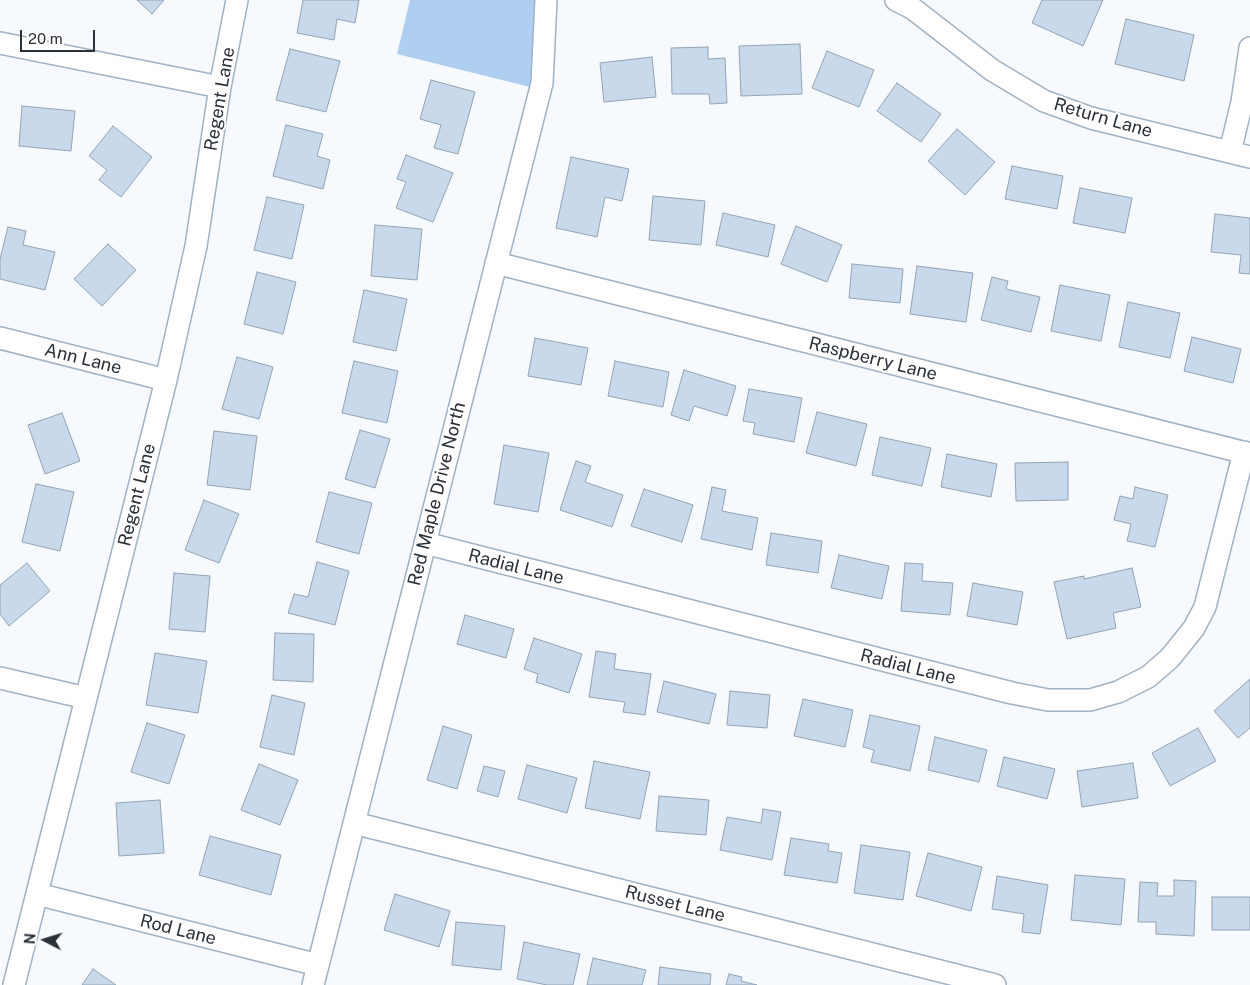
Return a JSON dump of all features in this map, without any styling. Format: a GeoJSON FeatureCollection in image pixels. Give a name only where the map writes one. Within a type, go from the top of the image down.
{"type":"FeatureCollection","features":[{"type":"Feature","properties":{"kind":"street","name":"Regent Lane"},"geometry":{"type":"LineString","coordinates":[[14,985],[166,380],[196,246],[220,87],[237,0]]}},
{"type":"Feature","properties":{"kind":"street","name":"Red Maple Drive North"},"geometry":{"type":"LineString","coordinates":[[316,975],[542,83],[546,0]]}},
{"type":"Feature","properties":{"kind":"street","name":"Return Lane"},"geometry":{"type":"LineString","coordinates":[[896,0],[912,8],[992,70],[1044,101],[1091,118],[1240,154]]}},
{"type":"Feature","properties":{"kind":"street"},"geometry":{"type":"LineString","coordinates":[[0,43],[220,87]]}},
{"type":"Feature","properties":{"kind":"street"},"geometry":{"type":"LineString","coordinates":[[1240,154],[1242,102],[1250,48]]}},
{"type":"Feature","properties":{"kind":"street","name":"Raspberry Lane"},"geometry":{"type":"LineString","coordinates":[[496,264],[1247,453]]}},
{"type":"Feature","properties":{"kind":"street","name":"Ann Lane"},"geometry":{"type":"LineString","coordinates":[[0,338],[166,380]]}},
{"type":"Feature","properties":{"kind":"street","name":"Radial Lane"},"geometry":{"type":"LineString","coordinates":[[425,543],[1012,693],[1048,700],[1090,700],[1118,692],[1148,677],[1170,658],[1194,628],[1205,607],[1247,453]]}},
{"type":"Feature","properties":{"kind":"street"},"geometry":{"type":"LineString","coordinates":[[0,678],[86,698]]}},
{"type":"Feature","properties":{"kind":"street","name":"Russet Lane"},"geometry":{"type":"LineString","coordinates":[[354,823],[995,985]]}},
{"type":"Feature","properties":{"kind":"street","name":"Rod Lane"},"geometry":{"type":"LineString","coordinates":[[37,894],[316,975]]}},
{"type":"Feature","properties":{"kind":"shaded area"},"geometry":{"type":"Polygon","coordinates":[[[410,0],[542,0],[534,88],[397,54],[410,0]]]}},
{"type":"Feature","properties":{"kind":"building"},"geometry":{"type":"Polygon","coordinates":[[[137,0],[164,0],[152,14],[137,0]]]}},
{"type":"Feature","properties":{"kind":"building"},"geometry":{"type":"Polygon","coordinates":[[[303,0],[359,0],[355,23],[337,19],[334,40],[297,33],[303,0]]]}},
{"type":"Feature","properties":{"kind":"building"},"geometry":{"type":"Polygon","coordinates":[[[1042,0],[1103,0],[1083,46],[1032,23],[1042,0]]]}},
{"type":"Feature","properties":{"kind":"building"},"geometry":{"type":"Polygon","coordinates":[[[1126,19],[1194,35],[1184,81],[1115,64],[1126,19]]]}},
{"type":"Feature","properties":{"kind":"building"},"geometry":{"type":"Polygon","coordinates":[[[800,44],[802,94],[741,96],[739,46],[800,44]]]}},
{"type":"Feature","properties":{"kind":"building"},"geometry":{"type":"Polygon","coordinates":[[[708,47],[708,59],[725,58],[727,103],[710,104],[709,94],[672,94],[671,48],[708,47]]]}},
{"type":"Feature","properties":{"kind":"building"},"geometry":{"type":"Polygon","coordinates":[[[290,49],[340,61],[326,112],[276,100],[290,49]]]}},
{"type":"Feature","properties":{"kind":"building"},"geometry":{"type":"Polygon","coordinates":[[[827,51],[874,70],[859,107],[812,88],[827,51]]]}},
{"type":"Feature","properties":{"kind":"building"},"geometry":{"type":"Polygon","coordinates":[[[652,57],[656,97],[604,102],[600,63],[652,57]]]}},
{"type":"Feature","properties":{"kind":"building"},"geometry":{"type":"Polygon","coordinates":[[[431,80],[475,92],[458,154],[434,148],[441,125],[420,119],[431,80]]]}},
{"type":"Feature","properties":{"kind":"building"},"geometry":{"type":"Polygon","coordinates":[[[897,83],[941,114],[921,142],[877,111],[897,83]]]}},
{"type":"Feature","properties":{"kind":"building"},"geometry":{"type":"Polygon","coordinates":[[[22,106],[75,111],[71,151],[19,146],[22,106]]]}},
{"type":"Feature","properties":{"kind":"building"},"geometry":{"type":"Polygon","coordinates":[[[286,125],[323,134],[317,156],[330,160],[323,189],[273,176],[286,125]]]}},
{"type":"Feature","properties":{"kind":"building"},"geometry":{"type":"Polygon","coordinates":[[[113,126],[152,157],[121,197],[99,180],[107,170],[89,156],[113,126]]]}},
{"type":"Feature","properties":{"kind":"building"},"geometry":{"type":"Polygon","coordinates":[[[957,129],[995,162],[965,195],[928,161],[957,129]]]}},
{"type":"Feature","properties":{"kind":"building"},"geometry":{"type":"Polygon","coordinates":[[[406,155],[453,173],[433,222],[396,208],[406,182],[397,179],[406,155]]]}},
{"type":"Feature","properties":{"kind":"building"},"geometry":{"type":"Polygon","coordinates":[[[571,157],[629,169],[622,201],[605,197],[597,237],[556,228],[571,157]]]}},
{"type":"Feature","properties":{"kind":"building"},"geometry":{"type":"Polygon","coordinates":[[[1012,166],[1063,176],[1057,209],[1005,199],[1012,166]]]}},
{"type":"Feature","properties":{"kind":"building"},"geometry":{"type":"Polygon","coordinates":[[[1080,188],[1132,198],[1125,233],[1073,223],[1080,188]]]}},
{"type":"Feature","properties":{"kind":"building"},"geometry":{"type":"Polygon","coordinates":[[[653,196],[705,201],[701,245],[649,240],[653,196]]]}},
{"type":"Feature","properties":{"kind":"building"},"geometry":{"type":"Polygon","coordinates":[[[267,197],[304,205],[292,259],[254,250],[267,197]]]}},
{"type":"Feature","properties":{"kind":"building"},"geometry":{"type":"Polygon","coordinates":[[[723,213],[775,225],[768,257],[716,245],[723,213]]]}},
{"type":"Feature","properties":{"kind":"building"},"geometry":{"type":"Polygon","coordinates":[[[1215,214],[1250,218],[1250,274],[1239,273],[1241,255],[1211,252],[1215,214]]]}},
{"type":"Feature","properties":{"kind":"building"},"geometry":{"type":"Polygon","coordinates":[[[375,225],[422,229],[417,280],[371,276],[375,225]]]}},
{"type":"Feature","properties":{"kind":"building"},"geometry":{"type":"Polygon","coordinates":[[[796,226],[842,245],[827,282],[781,264],[796,226]]]}},
{"type":"Feature","properties":{"kind":"building"},"geometry":{"type":"Polygon","coordinates":[[[8,227],[26,231],[23,245],[55,252],[45,290],[0,279],[0,259],[8,227]]]}},
{"type":"Feature","properties":{"kind":"building"},"geometry":{"type":"Polygon","coordinates":[[[108,244],[136,270],[102,306],[74,279],[108,244]]]}},
{"type":"Feature","properties":{"kind":"building"},"geometry":{"type":"Polygon","coordinates":[[[852,264],[903,269],[900,303],[849,298],[852,264]]]}},
{"type":"Feature","properties":{"kind":"building"},"geometry":{"type":"Polygon","coordinates":[[[917,266],[973,273],[966,322],[910,314],[917,266]]]}},
{"type":"Feature","properties":{"kind":"building"},"geometry":{"type":"Polygon","coordinates":[[[257,272],[296,282],[283,334],[244,324],[257,272]]]}},
{"type":"Feature","properties":{"kind":"building"},"geometry":{"type":"Polygon","coordinates":[[[992,277],[1008,281],[1006,289],[1040,297],[1031,332],[981,320],[992,277]]]}},
{"type":"Feature","properties":{"kind":"building"},"geometry":{"type":"Polygon","coordinates":[[[1060,285],[1110,295],[1101,341],[1051,331],[1060,285]]]}},
{"type":"Feature","properties":{"kind":"building"},"geometry":{"type":"Polygon","coordinates":[[[364,290],[407,299],[396,351],[353,342],[364,290]]]}},
{"type":"Feature","properties":{"kind":"building"},"geometry":{"type":"Polygon","coordinates":[[[1128,302],[1180,313],[1170,358],[1119,347],[1128,302]]]}},
{"type":"Feature","properties":{"kind":"building"},"geometry":{"type":"Polygon","coordinates":[[[1192,337],[1241,349],[1233,383],[1184,371],[1192,337]]]}},
{"type":"Feature","properties":{"kind":"building"},"geometry":{"type":"Polygon","coordinates":[[[535,338],[588,348],[581,385],[528,376],[535,338]]]}},
{"type":"Feature","properties":{"kind":"building"},"geometry":{"type":"Polygon","coordinates":[[[237,357],[273,367],[259,419],[222,409],[237,357]]]}},
{"type":"Feature","properties":{"kind":"building"},"geometry":{"type":"Polygon","coordinates":[[[354,361],[398,371],[387,423],[342,413],[354,361]]]}},
{"type":"Feature","properties":{"kind":"building"},"geometry":{"type":"Polygon","coordinates":[[[615,361],[669,372],[663,407],[608,396],[615,361]]]}},
{"type":"Feature","properties":{"kind":"building"},"geometry":{"type":"Polygon","coordinates":[[[684,370],[736,386],[727,416],[694,406],[689,421],[671,415],[684,370]]]}},
{"type":"Feature","properties":{"kind":"building"},"geometry":{"type":"Polygon","coordinates":[[[749,389],[802,398],[794,442],[753,434],[755,423],[743,421],[749,389]]]}},
{"type":"Feature","properties":{"kind":"building"},"geometry":{"type":"Polygon","coordinates":[[[817,412],[867,424],[856,466],[806,453],[817,412]]]}},
{"type":"Feature","properties":{"kind":"building"},"geometry":{"type":"Polygon","coordinates":[[[62,413],[80,461],[45,474],[28,425],[62,413]]]}},
{"type":"Feature","properties":{"kind":"building"},"geometry":{"type":"Polygon","coordinates":[[[360,430],[390,439],[375,488],[345,479],[360,430]]]}},
{"type":"Feature","properties":{"kind":"building"},"geometry":{"type":"Polygon","coordinates":[[[214,431],[257,436],[250,490],[207,485],[214,431]]]}},
{"type":"Feature","properties":{"kind":"building"},"geometry":{"type":"Polygon","coordinates":[[[880,437],[931,448],[922,486],[872,475],[880,437]]]}},
{"type":"Feature","properties":{"kind":"building"},"geometry":{"type":"Polygon","coordinates":[[[504,445],[549,453],[538,512],[494,504],[504,445]]]}},
{"type":"Feature","properties":{"kind":"building"},"geometry":{"type":"Polygon","coordinates":[[[947,454],[997,464],[991,497],[941,487],[947,454]]]}},
{"type":"Feature","properties":{"kind":"building"},"geometry":{"type":"Polygon","coordinates":[[[576,461],[591,466],[585,482],[623,495],[612,527],[560,510],[576,461]]]}},
{"type":"Feature","properties":{"kind":"building"},"geometry":{"type":"Polygon","coordinates":[[[1068,462],[1068,500],[1016,501],[1015,463],[1068,462]]]}},
{"type":"Feature","properties":{"kind":"building"},"geometry":{"type":"Polygon","coordinates":[[[36,484],[74,492],[60,551],[22,542],[36,484]]]}},
{"type":"Feature","properties":{"kind":"building"},"geometry":{"type":"Polygon","coordinates":[[[712,487],[726,490],[722,511],[758,518],[752,550],[701,539],[712,487]]]}},
{"type":"Feature","properties":{"kind":"building"},"geometry":{"type":"Polygon","coordinates":[[[1135,487],[1168,495],[1155,547],[1127,541],[1131,524],[1114,520],[1120,496],[1133,499],[1135,487]]]}},
{"type":"Feature","properties":{"kind":"building"},"geometry":{"type":"Polygon","coordinates":[[[644,489],[693,505],[682,542],[631,526],[644,489]]]}},
{"type":"Feature","properties":{"kind":"building"},"geometry":{"type":"Polygon","coordinates":[[[329,492],[372,503],[359,554],[316,542],[329,492]]]}},
{"type":"Feature","properties":{"kind":"building"},"geometry":{"type":"Polygon","coordinates":[[[204,500],[239,514],[219,563],[185,550],[204,500]]]}},
{"type":"Feature","properties":{"kind":"building"},"geometry":{"type":"Polygon","coordinates":[[[771,533],[822,541],[818,573],[766,565],[771,533]]]}},
{"type":"Feature","properties":{"kind":"building"},"geometry":{"type":"Polygon","coordinates":[[[839,555],[889,566],[882,599],[831,588],[839,555]]]}},
{"type":"Feature","properties":{"kind":"building"},"geometry":{"type":"Polygon","coordinates":[[[317,562],[349,571],[335,625],[288,613],[294,594],[308,597],[317,562]]]}},
{"type":"Feature","properties":{"kind":"building"},"geometry":{"type":"Polygon","coordinates":[[[27,563],[50,591],[9,626],[0,614],[0,585],[27,563]]]}},
{"type":"Feature","properties":{"kind":"building"},"geometry":{"type":"Polygon","coordinates":[[[905,563],[923,564],[922,581],[953,583],[950,615],[901,611],[905,563]]]}},
{"type":"Feature","properties":{"kind":"building"},"geometry":{"type":"Polygon","coordinates":[[[1132,568],[1141,607],[1113,613],[1116,628],[1067,639],[1054,582],[1084,576],[1084,579],[1132,568]]]}},
{"type":"Feature","properties":{"kind":"building"},"geometry":{"type":"Polygon","coordinates":[[[174,573],[210,576],[205,632],[169,629],[174,573]]]}},
{"type":"Feature","properties":{"kind":"building"},"geometry":{"type":"Polygon","coordinates":[[[973,583],[1023,592],[1017,625],[967,616],[973,583]]]}},
{"type":"Feature","properties":{"kind":"building"},"geometry":{"type":"Polygon","coordinates":[[[465,615],[514,629],[506,658],[457,644],[465,615]]]}},
{"type":"Feature","properties":{"kind":"building"},"geometry":{"type":"Polygon","coordinates":[[[275,633],[314,634],[313,682],[273,680],[275,633]]]}},
{"type":"Feature","properties":{"kind":"building"},"geometry":{"type":"Polygon","coordinates":[[[534,638],[582,654],[569,693],[536,682],[538,674],[524,669],[534,638]]]}},
{"type":"Feature","properties":{"kind":"building"},"geometry":{"type":"Polygon","coordinates":[[[596,651],[616,654],[614,669],[651,674],[645,715],[623,712],[625,702],[589,697],[596,651]]]}},
{"type":"Feature","properties":{"kind":"building"},"geometry":{"type":"Polygon","coordinates":[[[155,653],[207,661],[198,713],[146,705],[155,653]]]}},
{"type":"Feature","properties":{"kind":"building"},"geometry":{"type":"Polygon","coordinates":[[[1250,679],[1250,728],[1238,738],[1214,711],[1250,679]]]}},
{"type":"Feature","properties":{"kind":"building"},"geometry":{"type":"Polygon","coordinates":[[[664,681],[716,694],[709,724],[657,712],[664,681]]]}},
{"type":"Feature","properties":{"kind":"building"},"geometry":{"type":"Polygon","coordinates":[[[730,691],[770,695],[767,728],[727,725],[730,691]]]}},
{"type":"Feature","properties":{"kind":"building"},"geometry":{"type":"Polygon","coordinates":[[[272,695],[305,703],[294,755],[260,747],[272,695]]]}},
{"type":"Feature","properties":{"kind":"building"},"geometry":{"type":"Polygon","coordinates":[[[803,699],[853,710],[845,747],[794,736],[803,699]]]}},
{"type":"Feature","properties":{"kind":"building"},"geometry":{"type":"Polygon","coordinates":[[[870,715],[920,726],[910,771],[871,762],[874,750],[863,747],[870,715]]]}},
{"type":"Feature","properties":{"kind":"building"},"geometry":{"type":"Polygon","coordinates":[[[147,723],[185,735],[169,784],[131,772],[147,723]]]}},
{"type":"Feature","properties":{"kind":"building"},"geometry":{"type":"Polygon","coordinates":[[[443,726],[472,735],[457,789],[427,780],[443,726]]]}},
{"type":"Feature","properties":{"kind":"building"},"geometry":{"type":"Polygon","coordinates":[[[1198,728],[1216,761],[1170,786],[1152,753],[1198,728]]]}},
{"type":"Feature","properties":{"kind":"building"},"geometry":{"type":"Polygon","coordinates":[[[935,737],[987,750],[979,782],[928,770],[935,737]]]}},
{"type":"Feature","properties":{"kind":"building"},"geometry":{"type":"Polygon","coordinates":[[[1004,757],[1055,769],[1047,799],[997,786],[1004,757]]]}},
{"type":"Feature","properties":{"kind":"building"},"geometry":{"type":"Polygon","coordinates":[[[594,761],[650,772],[640,819],[585,808],[594,761]]]}},
{"type":"Feature","properties":{"kind":"building"},"geometry":{"type":"Polygon","coordinates":[[[1133,763],[1138,798],[1082,807],[1077,771],[1133,763]]]}},
{"type":"Feature","properties":{"kind":"building"},"geometry":{"type":"Polygon","coordinates":[[[259,764],[298,780],[280,825],[241,810],[259,764]]]}},
{"type":"Feature","properties":{"kind":"building"},"geometry":{"type":"Polygon","coordinates":[[[527,765],[577,778],[567,813],[518,799],[527,765]]]}},
{"type":"Feature","properties":{"kind":"building"},"geometry":{"type":"Polygon","coordinates":[[[484,766],[505,771],[498,797],[477,791],[484,766]]]}},
{"type":"Feature","properties":{"kind":"building"},"geometry":{"type":"Polygon","coordinates":[[[659,796],[709,800],[706,835],[656,831],[659,796]]]}},
{"type":"Feature","properties":{"kind":"building"},"geometry":{"type":"Polygon","coordinates":[[[160,800],[164,853],[119,856],[116,803],[160,800]]]}},
{"type":"Feature","properties":{"kind":"building"},"geometry":{"type":"Polygon","coordinates":[[[763,809],[781,812],[772,860],[720,850],[727,817],[761,823],[763,809]]]}},
{"type":"Feature","properties":{"kind":"building"},"geometry":{"type":"Polygon","coordinates":[[[210,836],[281,855],[271,895],[199,875],[210,836]]]}},
{"type":"Feature","properties":{"kind":"building"},"geometry":{"type":"Polygon","coordinates":[[[791,838],[829,844],[828,851],[842,853],[837,883],[784,875],[791,838]]]}},
{"type":"Feature","properties":{"kind":"building"},"geometry":{"type":"Polygon","coordinates":[[[861,845],[910,852],[903,900],[854,893],[861,845]]]}},
{"type":"Feature","properties":{"kind":"building"},"geometry":{"type":"Polygon","coordinates":[[[928,853],[982,867],[971,911],[916,896],[928,853]]]}},
{"type":"Feature","properties":{"kind":"building"},"geometry":{"type":"Polygon","coordinates":[[[1075,875],[1125,879],[1121,925],[1071,920],[1075,875]]]}},
{"type":"Feature","properties":{"kind":"building"},"geometry":{"type":"Polygon","coordinates":[[[997,876],[1048,885],[1040,934],[1022,932],[1024,914],[992,909],[997,876]]]}},
{"type":"Feature","properties":{"kind":"building"},"geometry":{"type":"Polygon","coordinates":[[[1174,880],[1196,881],[1194,936],[1156,934],[1156,922],[1138,922],[1140,882],[1158,883],[1157,896],[1174,896],[1174,880]]]}},
{"type":"Feature","properties":{"kind":"building"},"geometry":{"type":"Polygon","coordinates":[[[395,894],[450,911],[439,947],[384,930],[395,894]]]}},
{"type":"Feature","properties":{"kind":"building"},"geometry":{"type":"Polygon","coordinates":[[[1212,897],[1250,897],[1250,930],[1212,930],[1212,897]]]}},
{"type":"Feature","properties":{"kind":"building"},"geometry":{"type":"Polygon","coordinates":[[[456,922],[505,926],[501,970],[452,965],[456,922]]]}},
{"type":"Feature","properties":{"kind":"building"},"geometry":{"type":"Polygon","coordinates":[[[524,942],[580,954],[573,985],[547,985],[517,979],[524,942]]]}},
{"type":"Feature","properties":{"kind":"building"},"geometry":{"type":"Polygon","coordinates":[[[593,958],[646,970],[642,985],[587,985],[593,958]]]}},
{"type":"Feature","properties":{"kind":"building"},"geometry":{"type":"Polygon","coordinates":[[[660,967],[711,974],[710,985],[658,985],[660,967]]]}},
{"type":"Feature","properties":{"kind":"building"},"geometry":{"type":"Polygon","coordinates":[[[93,969],[116,985],[82,985],[93,969]]]}},
{"type":"Feature","properties":{"kind":"building"},"geometry":{"type":"Polygon","coordinates":[[[729,974],[742,977],[741,981],[757,985],[726,985],[729,974]]]}}]}
